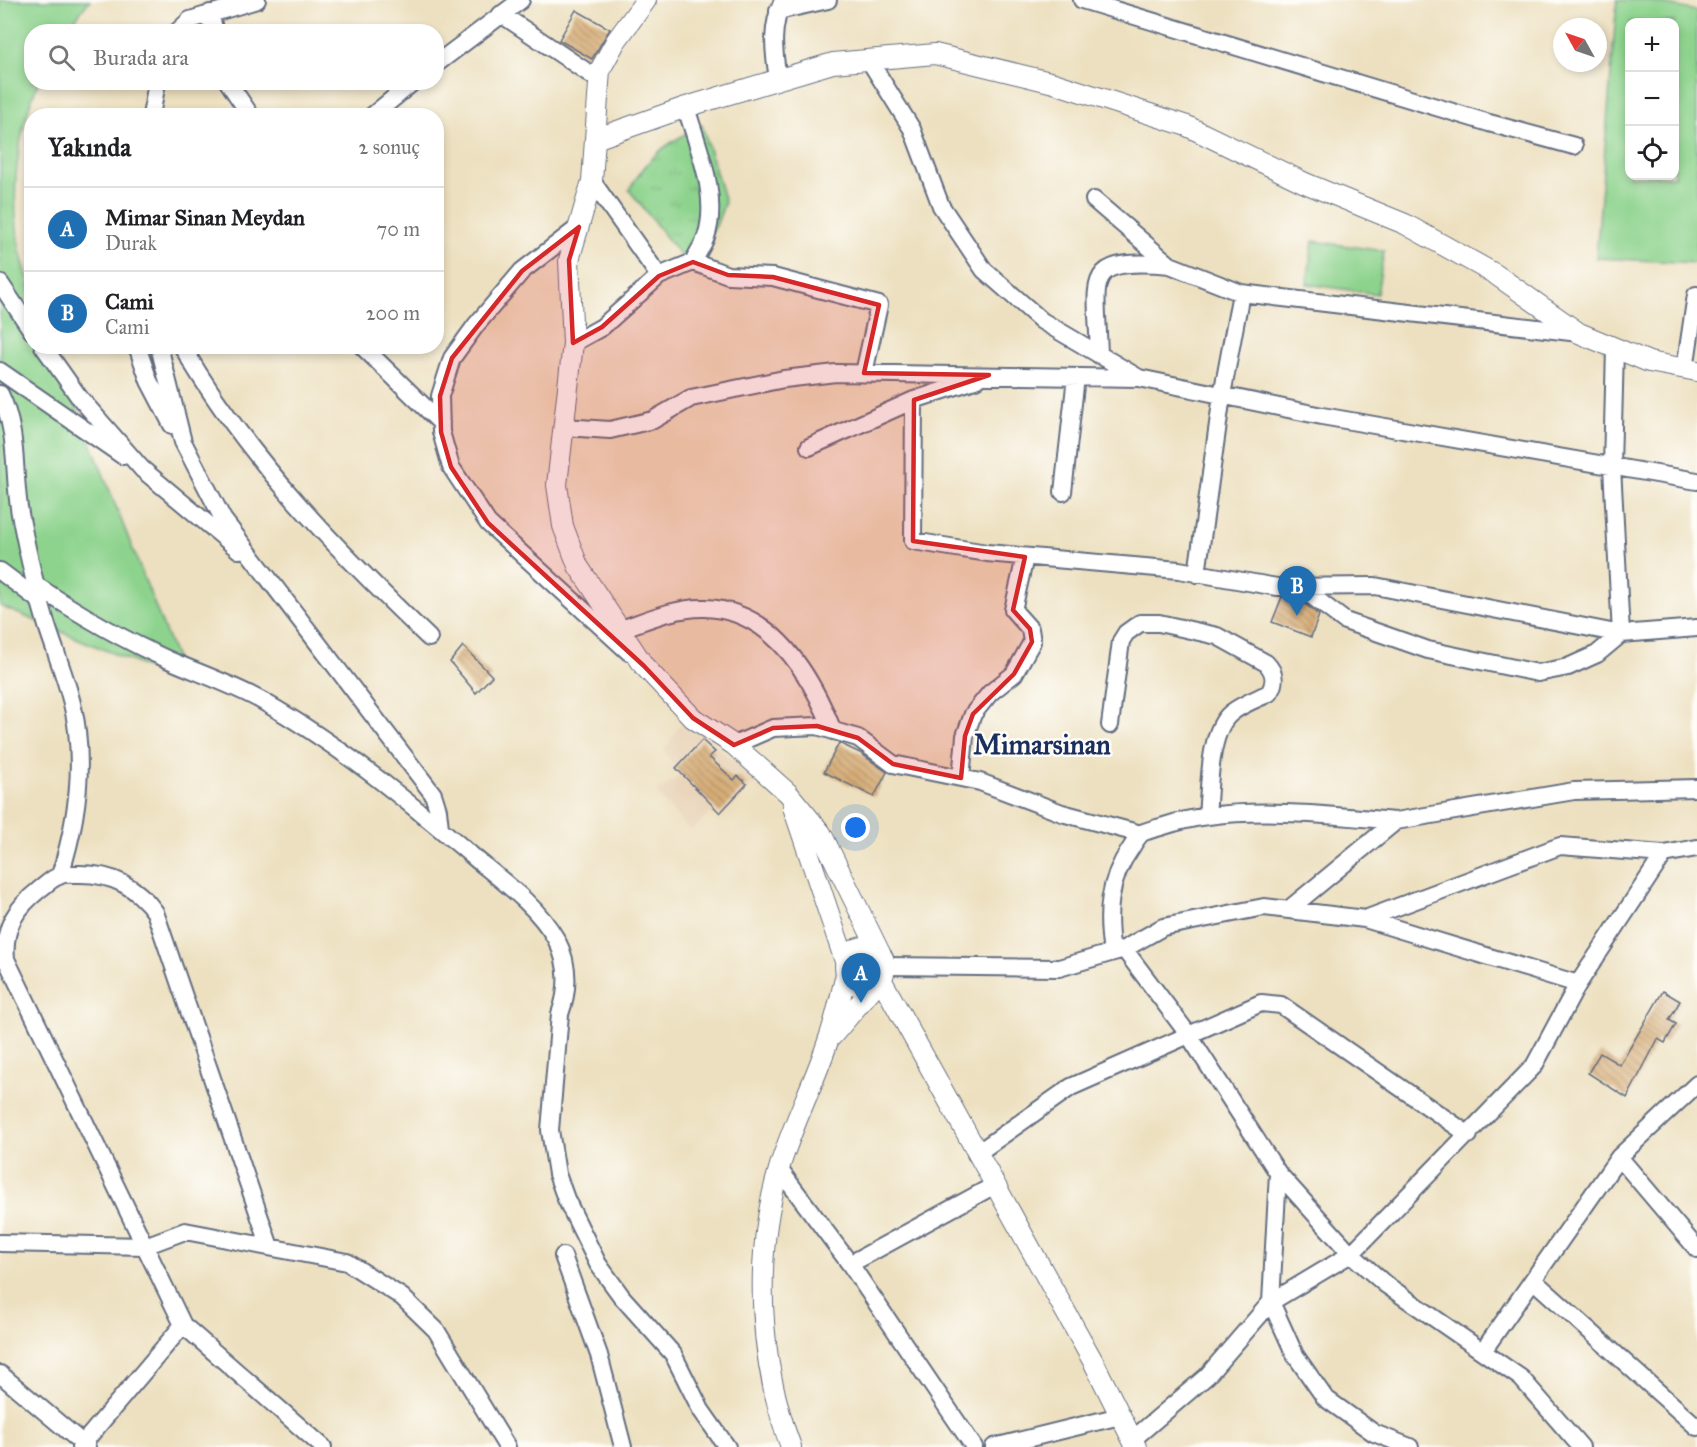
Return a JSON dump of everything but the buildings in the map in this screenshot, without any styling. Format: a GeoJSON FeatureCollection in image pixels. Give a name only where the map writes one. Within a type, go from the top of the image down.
{"type":"FeatureCollection","features":[{"type":"Feature","properties":{"kind":"street"},"geometry":{"type":"LineString","coordinates":[[186,24],[210,13],[256,0]]}},
{"type":"Feature","properties":{"kind":"street"},"geometry":{"type":"LineString","coordinates":[[444,58],[521,0]]}},
{"type":"Feature","properties":{"kind":"street"},"geometry":{"type":"LineString","coordinates":[[644,666],[578,566],[563,526],[557,485],[573,343],[569,260],[592,181],[600,70],[616,41],[646,0]]}},
{"type":"Feature","properties":{"kind":"street"},"geometry":{"type":"LineString","coordinates":[[778,78],[773,45],[774,22],[781,6],[828,0]]}},
{"type":"Feature","properties":{"kind":"street"},"geometry":{"type":"LineString","coordinates":[[1082,0],[1574,146]]}},
{"type":"Feature","properties":{"kind":"street"},"geometry":{"type":"LineString","coordinates":[[210,13],[213,24]]}},
{"type":"Feature","properties":{"kind":"street"},"geometry":{"type":"LineString","coordinates":[[501,14],[599,80]]}},
{"type":"Feature","properties":{"kind":"street"},"geometry":{"type":"LineString","coordinates":[[595,139],[687,106],[833,63],[935,54],[1054,83],[1187,126],[1305,183],[1405,224],[1495,274],[1579,333],[1649,362],[1691,370],[1696,296]]}},
{"type":"Feature","properties":{"kind":"street"},"geometry":{"type":"LineString","coordinates":[[868,60],[912,129],[941,206],[984,270],[1042,321],[1139,378]]}},
{"type":"Feature","properties":{"kind":"street"},"geometry":{"type":"LineString","coordinates":[[152,108],[156,90]]}},
{"type":"Feature","properties":{"kind":"street"},"geometry":{"type":"LineString","coordinates":[[233,90],[246,108]]}},
{"type":"Feature","properties":{"kind":"street"},"geometry":{"type":"LineString","coordinates":[[381,108],[403,90]]}},
{"type":"Feature","properties":{"kind":"street"},"geometry":{"type":"LineString","coordinates":[[573,343],[602,327],[659,276],[693,262],[706,236],[711,208],[687,106]]}},
{"type":"Feature","properties":{"kind":"street"},"geometry":{"type":"LineString","coordinates":[[592,181],[659,276]]}},
{"type":"Feature","properties":{"kind":"street"},"geometry":{"type":"LineString","coordinates":[[1094,200],[1170,265],[1241,293],[1579,333]]}},
{"type":"Feature","properties":{"kind":"street"},"geometry":{"type":"LineString","coordinates":[[579,227],[522,271],[476,325],[452,358],[440,396],[441,423],[451,468],[488,523],[644,666],[693,718],[734,746],[788,793],[821,833],[880,971]]}},
{"type":"Feature","properties":{"kind":"street"},"geometry":{"type":"LineString","coordinates":[[693,262],[728,275],[773,277],[879,305],[864,373]]}},
{"type":"Feature","properties":{"kind":"street"},"geometry":{"type":"LineString","coordinates":[[1099,355],[1097,285],[1103,272],[1115,264],[1170,265]]}},
{"type":"Feature","properties":{"kind":"street"},"geometry":{"type":"LineString","coordinates":[[0,283],[24,319]]}},
{"type":"Feature","properties":{"kind":"street"},"geometry":{"type":"LineString","coordinates":[[1197,573],[1222,394],[1241,293]]}},
{"type":"Feature","properties":{"kind":"street"},"geometry":{"type":"LineString","coordinates":[[1615,348],[1612,467],[1621,634]]}},
{"type":"Feature","properties":{"kind":"street"},"geometry":{"type":"LineString","coordinates":[[49,354],[79,397],[142,470]]}},
{"type":"Feature","properties":{"kind":"street"},"geometry":{"type":"LineString","coordinates":[[140,354],[159,402],[224,519],[433,794],[440,828]]}},
{"type":"Feature","properties":{"kind":"street"},"geometry":{"type":"LineString","coordinates":[[161,354],[183,442]]}},
{"type":"Feature","properties":{"kind":"street"},"geometry":{"type":"LineString","coordinates":[[187,354],[241,435],[299,506],[362,573],[429,638]]}},
{"type":"Feature","properties":{"kind":"street"},"geometry":{"type":"LineString","coordinates":[[370,354],[441,423]]}},
{"type":"Feature","properties":{"kind":"street"},"geometry":{"type":"LineString","coordinates":[[0,371],[142,470],[258,566]]}},
{"type":"Feature","properties":{"kind":"street"},"geometry":{"type":"LineString","coordinates":[[564,427],[610,430],[653,420],[691,398],[784,379],[836,373],[1139,378],[1322,416],[1697,481]]}},
{"type":"Feature","properties":{"kind":"street"},"geometry":{"type":"LineString","coordinates":[[809,447],[914,400],[989,375]]}},
{"type":"Feature","properties":{"kind":"street"},"geometry":{"type":"LineString","coordinates":[[1063,492],[1077,377]]}},
{"type":"Feature","properties":{"kind":"street"},"geometry":{"type":"LineString","coordinates":[[0,394],[15,441],[15,489],[34,584],[70,697],[79,751],[78,796],[74,823],[60,875]]}},
{"type":"Feature","properties":{"kind":"street"},"geometry":{"type":"LineString","coordinates":[[914,400],[913,541],[1025,556],[1197,573],[1277,587],[1376,586],[1621,634],[1697,628]]}},
{"type":"Feature","properties":{"kind":"street"},"geometry":{"type":"LineString","coordinates":[[961,778],[964,736],[973,714],[990,693],[1014,674],[1032,642],[1030,629],[1013,610],[1025,556]]}},
{"type":"Feature","properties":{"kind":"street"},"geometry":{"type":"LineString","coordinates":[[0,571],[40,601]]}},
{"type":"Feature","properties":{"kind":"street"},"geometry":{"type":"LineString","coordinates":[[34,584],[118,636],[235,687],[313,732],[440,828],[524,900],[556,940],[564,961],[567,988],[560,1014],[550,1130],[561,1186],[576,1223],[598,1264],[622,1297],[673,1354],[701,1410],[727,1447]]}},
{"type":"Feature","properties":{"kind":"street"},"geometry":{"type":"LineString","coordinates":[[1300,586],[1345,621],[1428,651],[1538,673],[1578,663],[1597,654],[1621,634]]}},
{"type":"Feature","properties":{"kind":"street"},"geometry":{"type":"LineString","coordinates":[[621,629],[662,615],[704,607],[728,611],[751,620],[770,634],[798,662],[818,694],[832,731]]}},
{"type":"Feature","properties":{"kind":"street"},"geometry":{"type":"LineString","coordinates":[[1110,725],[1121,642],[1126,633],[1140,623],[1159,623],[1217,636],[1266,663],[1271,668],[1274,680],[1269,693],[1233,711],[1222,722],[1216,735],[1207,816]]}},
{"type":"Feature","properties":{"kind":"street"},"geometry":{"type":"LineString","coordinates":[[734,746],[773,728],[817,726],[858,738],[893,764],[980,782],[1062,813],[1142,834],[1189,818],[1207,816],[1293,813],[1396,820],[1574,791],[1697,788]]}},
{"type":"Feature","properties":{"kind":"street"},"geometry":{"type":"LineString","coordinates":[[788,793],[850,981],[862,987],[880,971],[1059,968],[1118,951],[1163,927],[1264,907],[1365,919],[1578,984]]}},
{"type":"Feature","properties":{"kind":"street"},"geometry":{"type":"LineString","coordinates":[[1288,910],[1396,820]]}},
{"type":"Feature","properties":{"kind":"street"},"geometry":{"type":"LineString","coordinates":[[1142,834],[1122,860],[1111,889],[1107,921],[1118,951],[1188,1034],[1278,1173],[1351,1254],[1384,1284],[1521,1378],[1581,1447]]}},
{"type":"Feature","properties":{"kind":"street"},"geometry":{"type":"LineString","coordinates":[[1365,919],[1560,846],[1664,854],[1697,848]]}},
{"type":"Feature","properties":{"kind":"street"},"geometry":{"type":"LineString","coordinates":[[791,1447],[778,1413],[767,1338],[763,1253],[779,1169],[829,1040],[846,968],[854,950],[867,947],[993,1186],[1134,1444],[1207,1376],[1271,1302],[1351,1254],[1534,1066],[1578,984],[1664,854]]}},
{"type":"Feature","properties":{"kind":"street"},"geometry":{"type":"LineString","coordinates":[[270,1247],[155,912],[139,893],[110,877],[86,874],[60,875],[30,897],[14,914],[6,935],[6,959],[183,1325],[322,1447]]}},
{"type":"Feature","properties":{"kind":"street"},"geometry":{"type":"LineString","coordinates":[[829,1040],[880,971]]}},
{"type":"Feature","properties":{"kind":"street"},"geometry":{"type":"LineString","coordinates":[[976,1154],[1071,1087],[1261,1002],[1281,1005],[1469,1135]]}},
{"type":"Feature","properties":{"kind":"street"},"geometry":{"type":"LineString","coordinates":[[1483,1351],[1619,1158],[1697,1084]]}},
{"type":"Feature","properties":{"kind":"street"},"geometry":{"type":"LineString","coordinates":[[1619,1158],[1697,1249]]}},
{"type":"Feature","properties":{"kind":"street"},"geometry":{"type":"LineString","coordinates":[[779,1169],[850,1264],[975,1446]]}},
{"type":"Feature","properties":{"kind":"street"},"geometry":{"type":"LineString","coordinates":[[1278,1173],[1271,1302],[1295,1355],[1325,1398],[1375,1440],[1410,1447]]}},
{"type":"Feature","properties":{"kind":"street"},"geometry":{"type":"LineString","coordinates":[[850,1264],[993,1186]]}},
{"type":"Feature","properties":{"kind":"street"},"geometry":{"type":"LineString","coordinates":[[0,1243],[145,1246],[185,1231],[347,1262],[402,1297],[436,1330],[507,1447]]}},
{"type":"Feature","properties":{"kind":"street"},"geometry":{"type":"LineString","coordinates":[[562,1256],[599,1355],[623,1447]]}},
{"type":"Feature","properties":{"kind":"street"},"geometry":{"type":"LineString","coordinates":[[1533,1280],[1697,1427]]}},
{"type":"Feature","properties":{"kind":"street"},"geometry":{"type":"LineString","coordinates":[[0,1374],[83,1446],[183,1325]]}},
{"type":"Feature","properties":{"kind":"street"},"geometry":{"type":"LineString","coordinates":[[994,1447],[1120,1416]]}},
{"type":"Feature","properties":{"kind":"highlighted area"},"geometry":{"type":"Polygon","coordinates":[[[579,227],[569,260],[573,343],[602,327],[659,276],[693,262],[728,275],[773,277],[879,305],[864,373],[989,375],[914,400],[913,541],[1025,557],[1013,610],[1030,629],[1032,642],[1014,674],[973,714],[965,736],[961,778],[893,764],[858,738],[817,726],[773,728],[734,745],[693,718],[644,666],[488,523],[451,467],[441,432],[440,396],[452,358],[522,271],[579,227]]]}},
{"type":"Feature","properties":{"kind":"shaded area"},"geometry":{"type":"Polygon","coordinates":[[[684,718],[757,780],[724,815],[710,814],[690,831],[656,792],[680,776],[664,750],[684,718]]]}},
{"type":"Feature","properties":{"kind":"green space"},"geometry":{"type":"Polygon","coordinates":[[[0,0],[90,0],[71,24],[24,24],[24,90],[35,90],[29,108],[24,108],[15,189],[18,233],[24,265],[24,354],[56,354],[186,684],[0,606],[0,0]]]}},
{"type":"Feature","properties":{"kind":"green space"},"geometry":{"type":"Polygon","coordinates":[[[1617,0],[1643,0],[1697,11],[1697,263],[1596,258],[1617,0]]]}},
{"type":"Feature","properties":{"kind":"green space"},"geometry":{"type":"Polygon","coordinates":[[[702,125],[725,202],[716,226],[688,265],[629,190],[636,178],[660,151],[702,125]]]}},
{"type":"Feature","properties":{"kind":"green space"},"geometry":{"type":"Polygon","coordinates":[[[1313,241],[1384,251],[1377,294],[1307,284],[1313,241]]]}},
{"type":"Feature","properties":{"kind":"place","name":"Cami"},"geometry":{"type":"Point","coordinates":[1297,616]}},
{"type":"Feature","properties":{"kind":"place","name":"Mimar Sinan Meydan"},"geometry":{"type":"Point","coordinates":[861,1003]}},
{"type":"Feature","properties":{"kind":"district","name":"Mimarsinan"},"geometry":{"type":"Point","coordinates":[1042,745]}}]}
